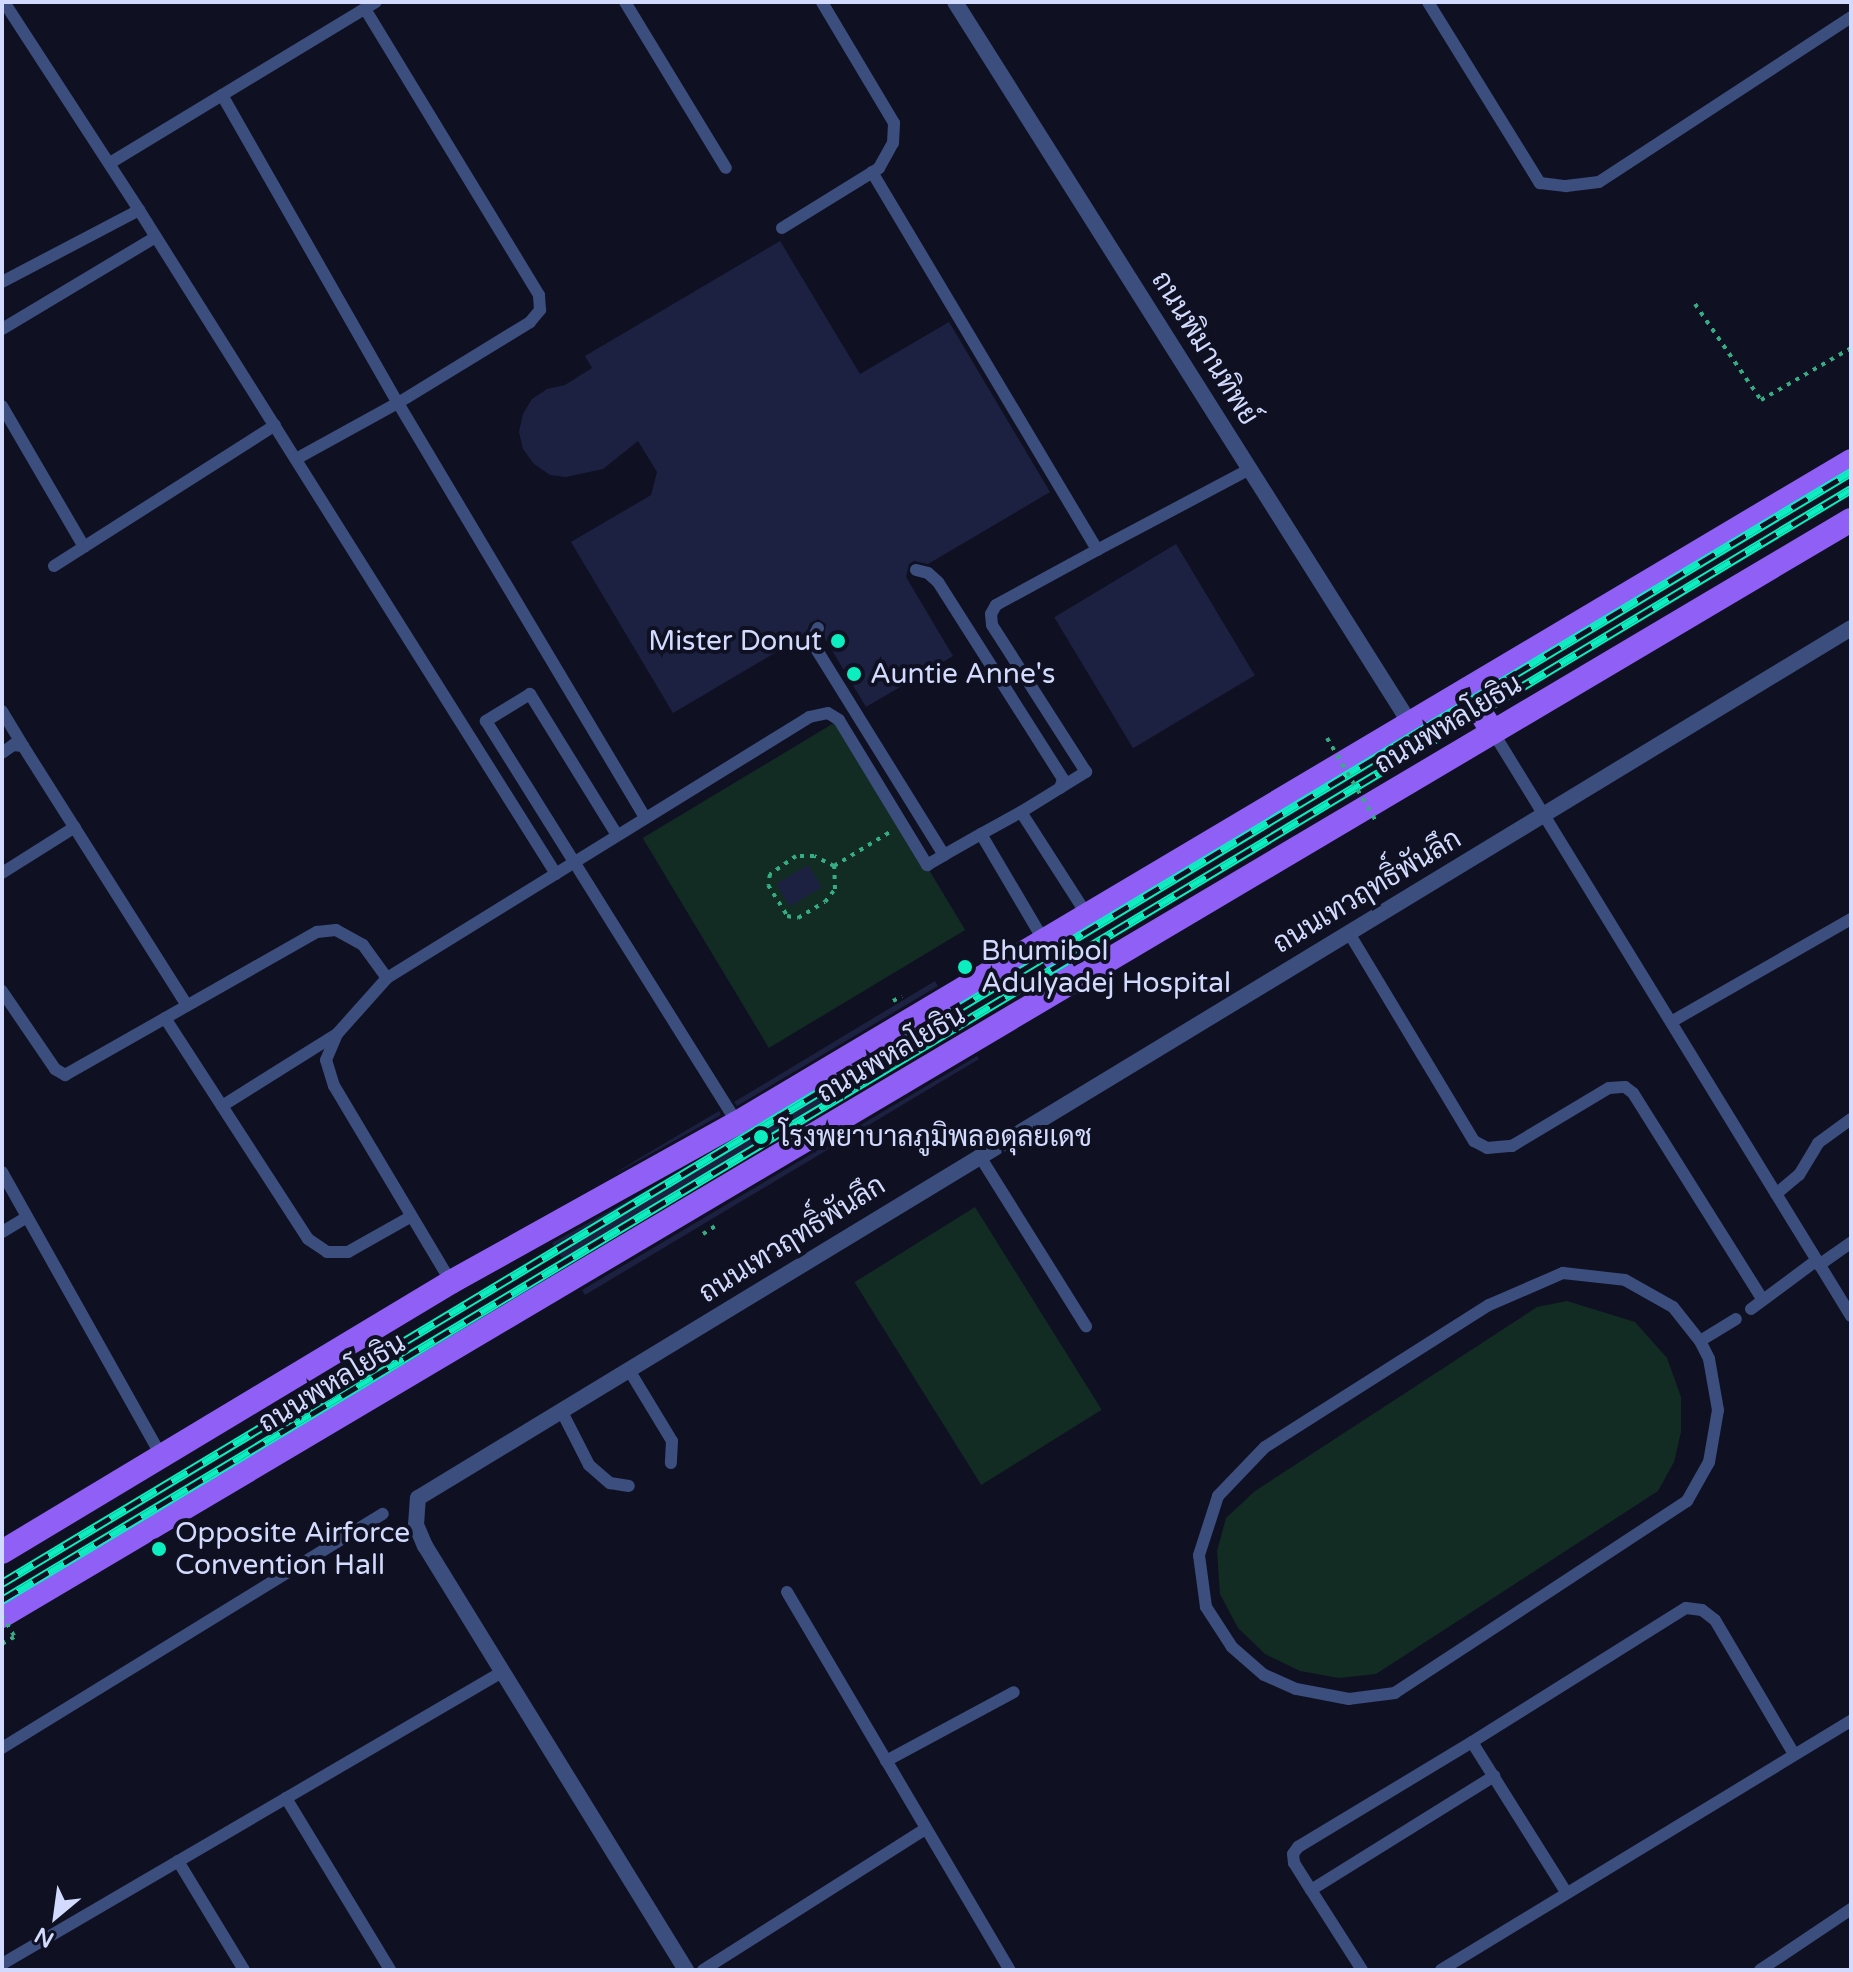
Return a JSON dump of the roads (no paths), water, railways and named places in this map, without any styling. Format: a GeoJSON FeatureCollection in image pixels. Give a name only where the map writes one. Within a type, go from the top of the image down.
{"type":"FeatureCollection","features":[{"type":"Feature","properties":{"kind":"main road","name":"ถนนพหลโยธิน"},"geometry":{"type":"LineString","coordinates":[[2,1552],[451,1282],[737,1123],[1851,461]]}},
{"type":"Feature","properties":{"kind":"main road","name":"ถนนพหลโยธิน"},"geometry":{"type":"LineString","coordinates":[[6,1622],[1070,983],[1851,520]]}},
{"type":"Feature","properties":{"kind":"main road"},"geometry":{"type":"LineString","coordinates":[[1466,690],[1493,732]]}},
{"type":"Feature","properties":{"kind":"main road"},"geometry":{"type":"LineString","coordinates":[[1044,941],[1070,983]]}},
{"type":"Feature","properties":{"kind":"street","name":"ถนนพิมานทิพย์"},"geometry":{"type":"LineString","coordinates":[[958,3],[1410,723]]}},
{"type":"Feature","properties":{"kind":"street","name":"ถนนเทวฤทธิ์พันลึก"},"geometry":{"type":"LineString","coordinates":[[502,1672],[425,1546],[416,1525],[418,1498],[1851,628]]}},
{"type":"Feature","properties":{"kind":"street"},"geometry":{"type":"LineString","coordinates":[[502,1672],[686,1970]]}},
{"type":"Feature","properties":{"kind":"lane"},"geometry":{"type":"LineString","coordinates":[[4,2],[110,163],[556,874]]}},
{"type":"Feature","properties":{"kind":"lane"},"geometry":{"type":"LineString","coordinates":[[625,2],[726,168]]}},
{"type":"Feature","properties":{"kind":"lane"},"geometry":{"type":"LineString","coordinates":[[782,228],[879,168],[893,143],[894,123],[822,2]]}},
{"type":"Feature","properties":{"kind":"lane"},"geometry":{"type":"LineString","coordinates":[[1428,2],[1540,183],[1566,186],[1599,182],[1851,17]]}},
{"type":"Feature","properties":{"kind":"lane"},"geometry":{"type":"LineString","coordinates":[[110,163],[370,5],[539,295],[540,310],[530,322],[398,403],[296,459]]}},
{"type":"Feature","properties":{"kind":"lane"},"geometry":{"type":"LineString","coordinates":[[222,95],[398,403],[645,818]]}},
{"type":"Feature","properties":{"kind":"lane"},"geometry":{"type":"LineString","coordinates":[[872,172],[1097,550]]}},
{"type":"Feature","properties":{"kind":"lane"},"geometry":{"type":"LineString","coordinates":[[2,282],[139,210]]}},
{"type":"Feature","properties":{"kind":"lane"},"geometry":{"type":"LineString","coordinates":[[2,329],[156,237]]}},
{"type":"Feature","properties":{"kind":"lane"},"geometry":{"type":"LineString","coordinates":[[2,406],[84,547]]}},
{"type":"Feature","properties":{"kind":"lane"},"geometry":{"type":"LineString","coordinates":[[54,566],[275,425]]}},
{"type":"Feature","properties":{"kind":"lane"},"geometry":{"type":"LineString","coordinates":[[222,1106],[337,1034],[387,978],[809,717],[828,713],[839,720],[927,865],[1086,772],[992,625],[991,614],[996,605],[1250,469]]}},
{"type":"Feature","properties":{"kind":"lane"},"geometry":{"type":"LineString","coordinates":[[916,570],[928,573],[938,582],[1063,779],[1060,788]]}},
{"type":"Feature","properties":{"kind":"lane"},"geometry":{"type":"LineString","coordinates":[[818,628],[814,636],[815,647],[944,855]]}},
{"type":"Feature","properties":{"kind":"lane"},"geometry":{"type":"LineString","coordinates":[[617,835],[530,694],[486,721],[572,864],[737,1123]]}},
{"type":"Feature","properties":{"kind":"lane"},"geometry":{"type":"LineString","coordinates":[[2,711],[187,1005]]}},
{"type":"Feature","properties":{"kind":"lane"},"geometry":{"type":"LineString","coordinates":[[1493,732],[1851,1316]]}},
{"type":"Feature","properties":{"kind":"lane"},"geometry":{"type":"LineString","coordinates":[[2,753],[13,745],[23,746]]}},
{"type":"Feature","properties":{"kind":"lane"},"geometry":{"type":"LineString","coordinates":[[1021,812],[1087,915]]}},
{"type":"Feature","properties":{"kind":"lane"},"geometry":{"type":"LineString","coordinates":[[2,873],[75,827]]}},
{"type":"Feature","properties":{"kind":"lane"},"geometry":{"type":"LineString","coordinates":[[981,834],[1044,941]]}},
{"type":"Feature","properties":{"kind":"lane"},"geometry":{"type":"LineString","coordinates":[[1671,1022],[1851,919]]}},
{"type":"Feature","properties":{"kind":"lane"},"geometry":{"type":"LineString","coordinates":[[2,991],[55,1069],[65,1075],[317,932],[336,930],[363,945],[387,978]]}},
{"type":"Feature","properties":{"kind":"lane"},"geometry":{"type":"LineString","coordinates":[[1349,933],[1474,1141],[1487,1148],[1512,1146],[1609,1088],[1625,1087],[1633,1093],[1763,1300]]}},
{"type":"Feature","properties":{"kind":"lane"},"geometry":{"type":"LineString","coordinates":[[165,1018],[308,1239],[327,1252],[348,1252],[410,1217]]}},
{"type":"Feature","properties":{"kind":"lane"},"geometry":{"type":"LineString","coordinates":[[337,1034],[326,1060],[334,1086],[451,1282]]}},
{"type":"Feature","properties":{"kind":"lane"},"geometry":{"type":"LineString","coordinates":[[1776,1194],[1799,1175],[1818,1143],[1851,1119]]}},
{"type":"Feature","properties":{"kind":"lane"},"geometry":{"type":"LineString","coordinates":[[979,1155],[1086,1326]]}},
{"type":"Feature","properties":{"kind":"lane"},"geometry":{"type":"LineString","coordinates":[[2,1172],[161,1455]]}},
{"type":"Feature","properties":{"kind":"lane"},"geometry":{"type":"LineString","coordinates":[[2,1232],[27,1217]]}},
{"type":"Feature","properties":{"kind":"lane"},"geometry":{"type":"LineString","coordinates":[[1751,1309],[1851,1243]]}},
{"type":"Feature","properties":{"kind":"lane"},"geometry":{"type":"LineString","coordinates":[[1563,1273],[1625,1280],[1673,1307],[1700,1341],[1709,1359],[1718,1410],[1709,1462],[1687,1501],[1395,1693],[1349,1699],[1296,1689],[1264,1675],[1232,1647],[1206,1607],[1199,1555],[1218,1496],[1255,1456],[1489,1305],[1563,1273]]}},
{"type":"Feature","properties":{"kind":"lane"},"geometry":{"type":"LineString","coordinates":[[1700,1341],[1736,1319]]}},
{"type":"Feature","properties":{"kind":"lane"},"geometry":{"type":"LineString","coordinates":[[629,1370],[672,1441],[671,1463]]}},
{"type":"Feature","properties":{"kind":"lane"},"geometry":{"type":"LineString","coordinates":[[561,1410],[589,1465],[610,1483],[629,1486]]}},
{"type":"Feature","properties":{"kind":"lane"},"geometry":{"type":"LineString","coordinates":[[2,1748],[383,1514]]}},
{"type":"Feature","properties":{"kind":"lane"},"geometry":{"type":"LineString","coordinates":[[787,1592],[1010,1970]]}},
{"type":"Feature","properties":{"kind":"lane"},"geometry":{"type":"LineString","coordinates":[[1362,1970],[1294,1863],[1293,1854],[1298,1847],[1686,1608],[1702,1610],[1715,1620],[1794,1754]]}},
{"type":"Feature","properties":{"kind":"lane"},"geometry":{"type":"LineString","coordinates":[[2,1964],[502,1672]]}},
{"type":"Feature","properties":{"kind":"lane"},"geometry":{"type":"LineString","coordinates":[[886,1761],[1014,1692]]}},
{"type":"Feature","properties":{"kind":"lane"},"geometry":{"type":"LineString","coordinates":[[1441,1970],[1851,1721]]}},
{"type":"Feature","properties":{"kind":"lane"},"geometry":{"type":"LineString","coordinates":[[1472,1742],[1566,1892]]}},
{"type":"Feature","properties":{"kind":"lane"},"geometry":{"type":"LineString","coordinates":[[1311,1890],[1494,1776]]}},
{"type":"Feature","properties":{"kind":"lane"},"geometry":{"type":"LineString","coordinates":[[286,1798],[390,1970]]}},
{"type":"Feature","properties":{"kind":"lane"},"geometry":{"type":"LineString","coordinates":[[703,1970],[925,1829]]}},
{"type":"Feature","properties":{"kind":"lane"},"geometry":{"type":"LineString","coordinates":[[178,1861],[244,1970]]}},
{"type":"Feature","properties":{"kind":"lane"},"geometry":{"type":"LineString","coordinates":[[1760,1970],[1851,1909]]}},
{"type":"Feature","properties":{"kind":"railway"},"geometry":{"type":"LineString","coordinates":[[2,1583],[1851,472]]}},
{"type":"Feature","properties":{"kind":"railway"},"geometry":{"type":"LineString","coordinates":[[2,1600],[1851,489]]}},
{"type":"Feature","properties":{"kind":"place","name":"Mister Donut"},"geometry":{"type":"Point","coordinates":[838,641]}},
{"type":"Feature","properties":{"kind":"place","name":"Auntie Anne's"},"geometry":{"type":"Point","coordinates":[854,674]}},
{"type":"Feature","properties":{"kind":"place","name":"Bhumibol Adulyadej Hospital"},"geometry":{"type":"Point","coordinates":[965,967]}},
{"type":"Feature","properties":{"kind":"place","name":"โรงพยาบาลภูมิพลอดุลยเดช"},"geometry":{"type":"Point","coordinates":[761,1137]}},
{"type":"Feature","properties":{"kind":"place","name":"Opposite Airforce Convention Hall"},"geometry":{"type":"Point","coordinates":[159,1549]}}]}
